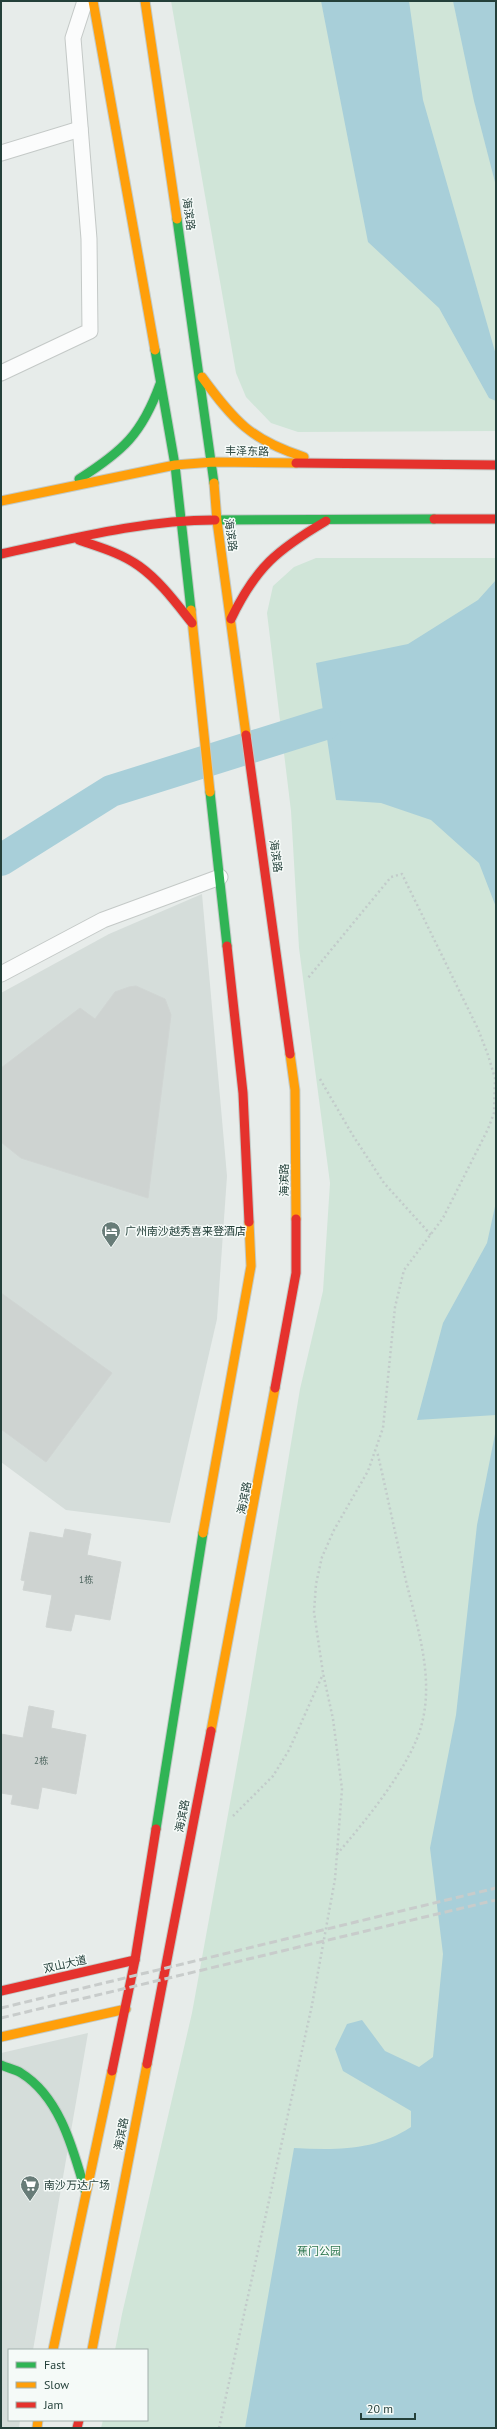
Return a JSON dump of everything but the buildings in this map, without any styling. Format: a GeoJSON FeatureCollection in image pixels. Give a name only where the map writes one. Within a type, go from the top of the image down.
{"type":"FeatureCollection","features":[{"type":"Feature","properties":{"kind":"street"},"geometry":{"type":"LineString","coordinates":[[1,373],[90,331],[89,239],[73,38],[85,1]]}},
{"type":"Feature","properties":{"kind":"street","name":"海滨路"},"geometry":{"type":"LineString","coordinates":[[53,2349],[85,2190],[126,2009],[135,1960],[213,1469],[251,1266],[243,1093],[174,464],[93,1]]}},
{"type":"Feature","properties":{"kind":"street","name":"海滨路"},"geometry":{"type":"LineString","coordinates":[[92,2349],[259,1479],[296,1274],[295,1090],[217,521],[213,462],[145,1]]}},
{"type":"Feature","properties":{"kind":"street"},"geometry":{"type":"LineString","coordinates":[[1,153],[80,129]]}},
{"type":"Feature","properties":{"kind":"street"},"geometry":{"type":"LineString","coordinates":[[200,375],[229,414],[244,430],[280,450],[328,464]]}},
{"type":"Feature","properties":{"kind":"street"},"geometry":{"type":"LineString","coordinates":[[66,488],[109,461],[132,438],[151,411],[160,382]]}},
{"type":"Feature","properties":{"kind":"street","name":"丰泽东路"},"geometry":{"type":"LineString","coordinates":[[1,501],[174,464],[213,462],[496,465]]}},
{"type":"Feature","properties":{"kind":"street"},"geometry":{"type":"LineString","coordinates":[[1,554],[74,538],[180,520],[326,521],[496,519]]}},
{"type":"Feature","properties":{"kind":"street"},"geometry":{"type":"LineString","coordinates":[[231,619],[243,592],[259,568],[284,546],[326,521]]}},
{"type":"Feature","properties":{"kind":"street"},"geometry":{"type":"LineString","coordinates":[[74,538],[107,549],[138,566],[165,591],[192,623]]}},
{"type":"Feature","properties":{"kind":"street"},"geometry":{"type":"LineString","coordinates":[[1,974],[103,920],[220,877]]}},
{"type":"Feature","properties":{"kind":"street","name":"双山大道"},"geometry":{"type":"LineString","coordinates":[[1,1992],[135,1960]]}},
{"type":"Feature","properties":{"kind":"street"},"geometry":{"type":"LineString","coordinates":[[1,2037],[126,2009]]}},
{"type":"Feature","properties":{"kind":"street"},"geometry":{"type":"LineString","coordinates":[[1,2065],[21,2073],[41,2092],[57,2115],[73,2151],[85,2190]]}},
{"type":"Feature","properties":{"kind":"path"},"geometry":{"type":"LineString","coordinates":[[219,2428],[312,2005],[335,1879],[342,1789],[333,1719],[323,1673],[314,1612],[316,1584],[322,1557],[334,1530],[368,1471],[377,1451],[383,1428],[395,1307],[404,1270],[443,1218],[488,1129],[494,1113],[495,1078],[478,1029],[402,874],[391,877],[308,978]]}},
{"type":"Feature","properties":{"kind":"path"},"geometry":{"type":"LineString","coordinates":[[320,1079],[352,1134],[384,1183],[431,1235]]}},
{"type":"Feature","properties":{"kind":"path"},"geometry":{"type":"LineString","coordinates":[[337,1855],[370,1814],[415,1744],[422,1723],[425,1702],[426,1683],[421,1646],[377,1451]]}},
{"type":"Feature","properties":{"kind":"path"},"geometry":{"type":"LineString","coordinates":[[233,1816],[273,1776],[289,1750],[323,1673]]}},
{"type":"Feature","properties":{"kind":"shaded area","name":"广州南沙越秀喜来登酒店"},"geometry":{"type":"Polygon","coordinates":[[[202,894],[227,1176],[217,1319],[170,1523],[66,1510],[1,1462],[1,993],[109,934],[202,894]]]}},
{"type":"Feature","properties":{"kind":"shaded area","name":"南沙万达广场"},"geometry":{"type":"Polygon","coordinates":[[[88,2033],[33,2349],[8,2349],[8,2421],[20,2421],[19,2428],[1,2428],[1,2053],[88,2033]]]}},
{"type":"Feature","properties":{"kind":"green space"},"geometry":{"type":"Polygon","coordinates":[[[171,1],[496,1],[496,431],[298,432],[271,423],[246,397],[236,373],[171,1]]]}},
{"type":"Feature","properties":{"kind":"green space","name":"蕉门公园"},"geometry":{"type":"Polygon","coordinates":[[[316,558],[496,558],[496,2428],[101,2428],[103,2421],[148,2421],[148,2349],[115,2349],[192,2013],[246,1715],[300,1389],[323,1291],[330,1183],[299,948],[291,811],[267,613],[273,586],[294,567],[316,558]]]}},
{"type":"Feature","properties":{"kind":"water"},"geometry":{"type":"Polygon","coordinates":[[[321,1],[409,1],[423,100],[496,355],[496,401],[489,398],[439,308],[368,242],[321,1]]]}},
{"type":"Feature","properties":{"kind":"water"},"geometry":{"type":"Polygon","coordinates":[[[453,1],[496,1],[496,186],[474,101],[453,1]]]}},
{"type":"Feature","properties":{"kind":"water"},"geometry":{"type":"Polygon","coordinates":[[[496,580],[496,907],[479,863],[431,820],[381,803],[336,800],[316,663],[408,644],[478,600],[496,580]]]}},
{"type":"Feature","properties":{"kind":"water"},"geometry":{"type":"Polygon","coordinates":[[[496,1202],[496,1415],[417,1420],[443,1323],[487,1243],[496,1202]]]}},
{"type":"Feature","properties":{"kind":"water"},"geometry":{"type":"Polygon","coordinates":[[[496,1429],[496,2428],[245,2428],[294,2148],[340,2149],[369,2145],[397,2135],[411,2127],[411,2111],[343,2071],[335,2049],[347,2024],[362,2020],[385,2051],[419,2067],[433,2057],[443,1954],[430,1848],[456,1715],[477,1525],[496,1429]]]}},
{"type":"Feature","properties":{"kind":"waterway"},"geometry":{"type":"LineString","coordinates":[[1,860],[111,791],[325,724]]}},
{"type":"Feature","properties":{"kind":"railway"},"geometry":{"type":"LineString","coordinates":[[1,2008],[496,1888]]}},
{"type":"Feature","properties":{"kind":"railway"},"geometry":{"type":"LineString","coordinates":[[1,2018],[496,1900]]}},
{"type":"Feature","properties":{"kind":"traffic: fast"},"geometry":{"type":"LineString","coordinates":[[177,219],[214,483]]}},
{"type":"Feature","properties":{"kind":"traffic: fast"},"geometry":{"type":"LineString","coordinates":[[155,350],[175,465],[191,610]]}},
{"type":"Feature","properties":{"kind":"traffic: fast"},"geometry":{"type":"LineString","coordinates":[[79,479],[108,459],[129,440],[146,416],[160,384]]}},
{"type":"Feature","properties":{"kind":"traffic: fast"},"geometry":{"type":"LineString","coordinates":[[215,520],[434,519]]}},
{"type":"Feature","properties":{"kind":"traffic: fast"},"geometry":{"type":"LineString","coordinates":[[210,792],[227,946]]}},
{"type":"Feature","properties":{"kind":"traffic: fast"},"geometry":{"type":"LineString","coordinates":[[156,1829],[203,1533]]}},
{"type":"Feature","properties":{"kind":"traffic: fast"},"geometry":{"type":"LineString","coordinates":[[1,2065],[21,2073],[34,2083],[46,2096],[55,2110],[70,2141],[85,2190]]}},
{"type":"Feature","properties":{"kind":"traffic: slow"},"geometry":{"type":"LineString","coordinates":[[93,1],[155,350]]}},
{"type":"Feature","properties":{"kind":"traffic: slow"},"geometry":{"type":"LineString","coordinates":[[145,1],[177,219]]}},
{"type":"Feature","properties":{"kind":"traffic: slow"},"geometry":{"type":"LineString","coordinates":[[202,377],[224,406],[245,427],[270,444],[304,457]]}},
{"type":"Feature","properties":{"kind":"traffic: slow"},"geometry":{"type":"LineString","coordinates":[[1,501],[175,465],[213,462],[296,463]]}},
{"type":"Feature","properties":{"kind":"traffic: slow"},"geometry":{"type":"LineString","coordinates":[[214,483],[217,521],[246,735]]}},
{"type":"Feature","properties":{"kind":"traffic: slow"},"geometry":{"type":"LineString","coordinates":[[191,610],[210,792]]}},
{"type":"Feature","properties":{"kind":"traffic: slow"},"geometry":{"type":"LineString","coordinates":[[290,1054],[295,1090],[296,1219]]}},
{"type":"Feature","properties":{"kind":"traffic: slow"},"geometry":{"type":"LineString","coordinates":[[203,1533],[251,1266],[249,1222]]}},
{"type":"Feature","properties":{"kind":"traffic: slow"},"geometry":{"type":"LineString","coordinates":[[211,1731],[275,1388]]}},
{"type":"Feature","properties":{"kind":"traffic: slow"},"geometry":{"type":"LineString","coordinates":[[1,2037],[126,2009]]}},
{"type":"Feature","properties":{"kind":"traffic: slow"},"geometry":{"type":"LineString","coordinates":[[92,2349],[147,2064]]}},
{"type":"Feature","properties":{"kind":"traffic: slow"},"geometry":{"type":"LineString","coordinates":[[53,2349],[112,2071]]}},
{"type":"Feature","properties":{"kind":"traffic: slow"},"geometry":{"type":"LineString","coordinates":[[37,2428],[38,2421]]}},
{"type":"Feature","properties":{"kind":"traffic: jam"},"geometry":{"type":"LineString","coordinates":[[296,463],[496,465]]}},
{"type":"Feature","properties":{"kind":"traffic: jam"},"geometry":{"type":"LineString","coordinates":[[434,519],[496,519]]}},
{"type":"Feature","properties":{"kind":"traffic: jam"},"geometry":{"type":"LineString","coordinates":[[1,554],[107,531],[161,523],[215,520]]}},
{"type":"Feature","properties":{"kind":"traffic: jam"},"geometry":{"type":"LineString","coordinates":[[231,619],[250,586],[270,561],[294,541],[326,521]]}},
{"type":"Feature","properties":{"kind":"traffic: jam"},"geometry":{"type":"LineString","coordinates":[[79,540],[117,554],[139,566],[161,585],[192,623]]}},
{"type":"Feature","properties":{"kind":"traffic: jam"},"geometry":{"type":"LineString","coordinates":[[246,735],[290,1054]]}},
{"type":"Feature","properties":{"kind":"traffic: jam"},"geometry":{"type":"LineString","coordinates":[[227,946],[243,1093],[249,1222]]}},
{"type":"Feature","properties":{"kind":"traffic: jam"},"geometry":{"type":"LineString","coordinates":[[275,1388],[296,1273],[296,1219]]}},
{"type":"Feature","properties":{"kind":"traffic: jam"},"geometry":{"type":"LineString","coordinates":[[147,2064],[211,1731]]}},
{"type":"Feature","properties":{"kind":"traffic: jam"},"geometry":{"type":"LineString","coordinates":[[112,2071],[135,1960],[156,1829]]}},
{"type":"Feature","properties":{"kind":"traffic: jam"},"geometry":{"type":"LineString","coordinates":[[1,1991],[135,1960]]}},
{"type":"Feature","properties":{"kind":"traffic: jam"},"geometry":{"type":"LineString","coordinates":[[77,2428],[79,2421]]}},
{"type":"Feature","properties":{"kind":"place","name":"广州南沙越秀喜来登酒店"},"geometry":{"type":"Point","coordinates":[111,1248]}},
{"type":"Feature","properties":{"kind":"place","name":"南沙万达广场"},"geometry":{"type":"Point","coordinates":[30,2202]}}]}
